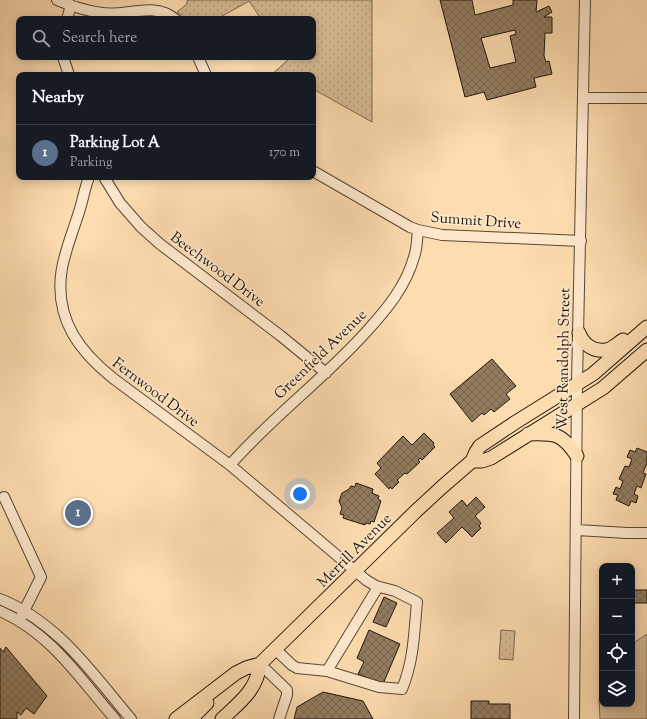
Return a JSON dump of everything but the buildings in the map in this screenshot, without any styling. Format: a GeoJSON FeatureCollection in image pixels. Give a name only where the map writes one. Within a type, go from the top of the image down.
{"type":"FeatureCollection","features":[{"type":"Feature","properties":{"kind":"main road"},"geometry":{"type":"LineString","coordinates":[[579,333],[585,344],[595,349],[606,350],[628,336],[646,328]]}},
{"type":"Feature","properties":{"kind":"main road","name":"Merrill Avenue"},"geometry":{"type":"LineString","coordinates":[[176,719],[236,673],[260,664],[276,650],[427,501],[472,462],[478,448],[487,440],[592,374],[646,328]]}},
{"type":"Feature","properties":{"kind":"main road","name":"Merrill Avenue"},"geometry":{"type":"LineString","coordinates":[[472,462],[479,462],[488,459],[603,388],[647,350]]}},
{"type":"Feature","properties":{"kind":"main road"},"geometry":{"type":"LineString","coordinates":[[528,434],[548,434],[559,436],[568,443],[577,456]]}},
{"type":"Feature","properties":{"kind":"main road"},"geometry":{"type":"LineString","coordinates":[[222,719],[253,687],[258,676],[260,664]]}},
{"type":"Feature","properties":{"kind":"main road"},"geometry":{"type":"LineString","coordinates":[[191,719],[236,673]]}},
{"type":"Feature","properties":{"kind":"street"},"geometry":{"type":"LineString","coordinates":[[57,0],[103,13],[153,11],[171,16]]}},
{"type":"Feature","properties":{"kind":"street","name":"West Randolph Street"},"geometry":{"type":"LineString","coordinates":[[574,719],[577,384],[585,0]]}},
{"type":"Feature","properties":{"kind":"street"},"geometry":{"type":"LineString","coordinates":[[68,16],[71,5]]}},
{"type":"Feature","properties":{"kind":"street"},"geometry":{"type":"LineString","coordinates":[[64,60],[68,72]]}},
{"type":"Feature","properties":{"kind":"street"},"geometry":{"type":"LineString","coordinates":[[199,60],[205,72]]}},
{"type":"Feature","properties":{"kind":"street"},"geometry":{"type":"LineString","coordinates":[[584,98],[647,98]]}},
{"type":"Feature","properties":{"kind":"street","name":"Summit Drive"},"geometry":{"type":"LineString","coordinates":[[316,173],[410,227],[418,230],[442,235],[581,241]]}},
{"type":"Feature","properties":{"kind":"street","name":"Fernwood Drive"},"geometry":{"type":"LineString","coordinates":[[88,180],[82,205],[64,259],[61,274],[62,301],[70,328],[75,339],[92,361],[230,465],[355,571],[378,587],[395,591],[417,602],[412,658],[402,689],[376,686],[326,671]]}},
{"type":"Feature","properties":{"kind":"street","name":"Beechwood Drive"},"geometry":{"type":"LineString","coordinates":[[106,180],[120,203],[151,236],[281,336],[326,373]]}},
{"type":"Feature","properties":{"kind":"street","name":"Greenfield Avenue"},"geometry":{"type":"LineString","coordinates":[[230,465],[262,431],[342,358],[380,317],[408,275],[415,256],[418,230]]}},
{"type":"Feature","properties":{"kind":"street"},"geometry":{"type":"LineString","coordinates":[[4,497],[42,577],[19,621]]}},
{"type":"Feature","properties":{"kind":"street"},"geometry":{"type":"LineString","coordinates":[[576,530],[647,533]]}},
{"type":"Feature","properties":{"kind":"street"},"geometry":{"type":"LineString","coordinates":[[276,650],[294,667],[326,671],[378,587]]}},
{"type":"Feature","properties":{"kind":"street"},"geometry":{"type":"LineString","coordinates":[[0,599],[47,625],[64,640],[131,719]]}},
{"type":"Feature","properties":{"kind":"street"},"geometry":{"type":"LineString","coordinates":[[0,612],[19,621],[36,632],[62,656],[115,719]]}},
{"type":"Feature","properties":{"kind":"street"},"geometry":{"type":"LineString","coordinates":[[260,664],[287,690],[287,695],[279,719]]}},
{"type":"Feature","properties":{"kind":"shaded area"},"geometry":{"type":"Polygon","coordinates":[[[187,0],[372,0],[372,122],[316,91],[316,72],[274,72],[288,60],[316,60],[316,16],[259,16],[249,1],[222,16],[182,16],[177,12],[187,4],[187,0]]]}},
{"type":"Feature","properties":{"kind":"shaded area"},"geometry":{"type":"Polygon","coordinates":[[[501,630],[515,631],[513,660],[499,659],[501,630]]]}},
{"type":"Feature","properties":{"kind":"shaded area"},"geometry":{"type":"Polygon","coordinates":[[[647,634],[647,719],[600,719],[599,707],[635,707],[635,642],[647,634]]]}},
{"type":"Feature","properties":{"kind":"place","name":"Parking Lot A"},"geometry":{"type":"Point","coordinates":[78,513]}}]}
